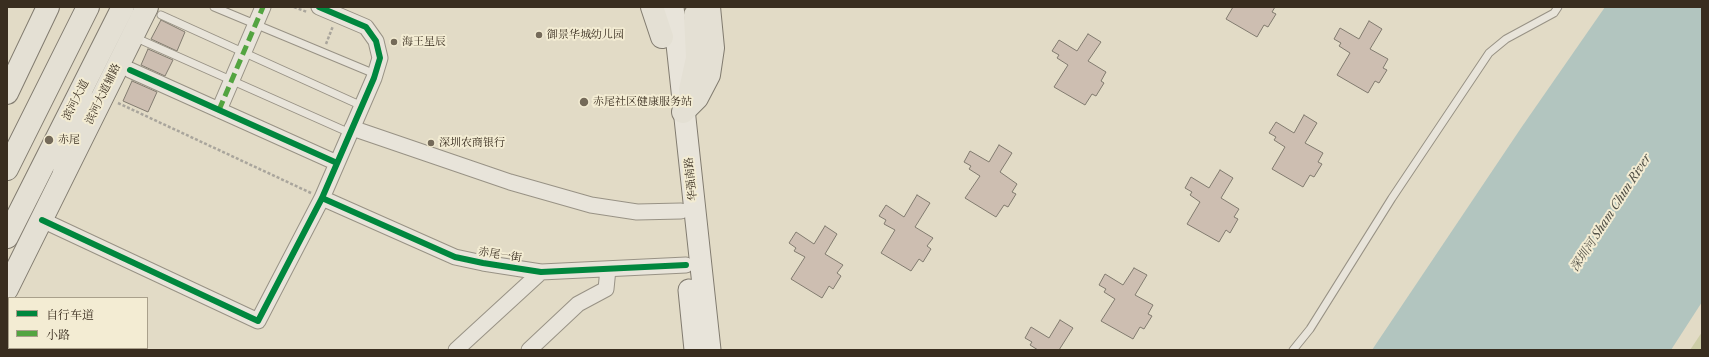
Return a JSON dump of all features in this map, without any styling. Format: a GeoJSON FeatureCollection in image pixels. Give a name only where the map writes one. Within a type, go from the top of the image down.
{"type":"FeatureCollection","features":[{"type":"Feature","properties":{"kind":"main road"},"geometry":{"type":"LineString","coordinates":[[7,93],[48,7]]}},
{"type":"Feature","properties":{"kind":"main road"},"geometry":{"type":"LineString","coordinates":[[7,169],[88,7]]}},
{"type":"Feature","properties":{"kind":"main road","name":"滨河大道"},"geometry":{"type":"LineString","coordinates":[[7,236],[123,7]]}},
{"type":"Feature","properties":{"kind":"main road"},"geometry":{"type":"LineString","coordinates":[[652,7],[662,37]]}},
{"type":"Feature","properties":{"kind":"main road","name":"华强南路"},"geometry":{"type":"LineString","coordinates":[[660,7],[695,350]]}},
{"type":"Feature","properties":{"kind":"main road","name":"华强南路"},"geometry":{"type":"LineString","coordinates":[[673,7],[683,112],[710,350]]}},
{"type":"Feature","properties":{"kind":"main road"},"geometry":{"type":"LineString","coordinates":[[683,112],[692,83],[697,58],[694,7]]}},
{"type":"Feature","properties":{"kind":"main road"},"geometry":{"type":"LineString","coordinates":[[683,112],[697,98],[709,75],[713,48],[709,7]]}},
{"type":"Feature","properties":{"kind":"main road","name":"滨河大道辅路"},"geometry":{"type":"LineString","coordinates":[[7,289],[64,173],[154,11]]}},
{"type":"Feature","properties":{"kind":"main road"},"geometry":{"type":"LineString","coordinates":[[64,173],[75,142],[98,57]]}},
{"type":"Feature","properties":{"kind":"street"},"geometry":{"type":"LineString","coordinates":[[219,110],[263,7]]}},
{"type":"Feature","properties":{"kind":"street"},"geometry":{"type":"LineString","coordinates":[[42,220],[258,321],[322,198],[362,106],[380,58],[376,41],[366,27],[316,11]]}},
{"type":"Feature","properties":{"kind":"street"},"geometry":{"type":"LineString","coordinates":[[130,70],[337,163]]}},
{"type":"Feature","properties":{"kind":"street"},"geometry":{"type":"LineString","coordinates":[[351,130],[510,182],[591,205],[637,212],[681,211]]}},
{"type":"Feature","properties":{"kind":"street","name":"赤尾一街"},"geometry":{"type":"LineString","coordinates":[[322,198],[455,257],[541,272],[686,265]]}},
{"type":"Feature","properties":{"kind":"street"},"geometry":{"type":"LineString","coordinates":[[529,350],[578,304],[606,289],[608,269]]}},
{"type":"Feature","properties":{"kind":"street"},"geometry":{"type":"LineString","coordinates":[[456,350],[541,272]]}},
{"type":"Feature","properties":{"kind":"lane"},"geometry":{"type":"LineString","coordinates":[[214,7],[375,74]]}},
{"type":"Feature","properties":{"kind":"lane"},"geometry":{"type":"LineString","coordinates":[[1293,350],[1310,329],[1392,198],[1489,53],[1506,39],[1554,13],[1558,7]]}},
{"type":"Feature","properties":{"kind":"lane"},"geometry":{"type":"LineString","coordinates":[[154,11],[362,106]]}},
{"type":"Feature","properties":{"kind":"lane"},"geometry":{"type":"LineString","coordinates":[[144,41],[351,130]]}},
{"type":"Feature","properties":{"kind":"path"},"geometry":{"type":"LineString","coordinates":[[294,7],[316,11]]}},
{"type":"Feature","properties":{"kind":"path"},"geometry":{"type":"LineString","coordinates":[[323,52],[334,23],[330,21]]}},
{"type":"Feature","properties":{"kind":"path"},"geometry":{"type":"LineString","coordinates":[[117,102],[322,198]]}},
{"type":"Feature","properties":{"kind":"green space"},"geometry":{"type":"Polygon","coordinates":[[[1702,332],[1702,350],[1690,350],[1702,332]]]}},
{"type":"Feature","properties":{"kind":"water","name":"深圳河 Sham Chun River"},"geometry":{"type":"Polygon","coordinates":[[[1605,7],[1702,7],[1702,302],[1671,350],[1372,350],[1521,128],[1605,7]]]}},
{"type":"Feature","properties":{"kind":"building"},"geometry":{"type":"Polygon","coordinates":[[[1233,7],[1275,7],[1272,12],[1276,14],[1268,27],[1264,25],[1257,37],[1226,19],[1233,7]]]}},
{"type":"Feature","properties":{"kind":"building"},"geometry":{"type":"Polygon","coordinates":[[[161,20],[185,32],[177,51],[151,39],[161,20]]]}},
{"type":"Feature","properties":{"kind":"building"},"geometry":{"type":"Polygon","coordinates":[[[1369,21],[1382,29],[1370,49],[1388,59],[1383,68],[1387,70],[1379,83],[1375,81],[1368,93],[1337,75],[1350,53],[1339,46],[1341,43],[1334,39],[1340,28],[1359,39],[1369,21]]]}},
{"type":"Feature","properties":{"kind":"building"},"geometry":{"type":"Polygon","coordinates":[[[1088,34],[1101,42],[1088,61],[1106,72],[1101,81],[1104,83],[1096,96],[1092,94],[1085,105],[1054,87],[1068,65],[1057,58],[1059,55],[1052,51],[1059,40],[1077,51],[1088,34]]]}},
{"type":"Feature","properties":{"kind":"building"},"geometry":{"type":"Polygon","coordinates":[[[148,49],[173,60],[165,76],[141,65],[148,49]]]}},
{"type":"Feature","properties":{"kind":"building"},"geometry":{"type":"Polygon","coordinates":[[[132,81],[157,92],[148,112],[123,101],[132,81]]]}},
{"type":"Feature","properties":{"kind":"building"},"geometry":{"type":"Polygon","coordinates":[[[1304,115],[1317,123],[1305,143],[1323,153],[1318,162],[1322,164],[1314,177],[1310,175],[1303,187],[1272,169],[1285,147],[1274,140],[1276,137],[1269,133],[1276,122],[1294,133],[1304,115]]]}},
{"type":"Feature","properties":{"kind":"building"},"geometry":{"type":"Polygon","coordinates":[[[999,145],[1012,153],[1000,172],[1017,184],[1012,192],[1016,194],[1008,207],[1004,205],[996,217],[965,198],[980,176],[969,169],[971,166],[964,162],[970,151],[989,162],[999,145]]]}},
{"type":"Feature","properties":{"kind":"building"},"geometry":{"type":"Polygon","coordinates":[[[1220,170],[1233,178],[1221,198],[1239,209],[1234,217],[1238,219],[1230,233],[1226,230],[1219,242],[1187,224],[1200,202],[1190,195],[1192,192],[1185,188],[1191,177],[1209,188],[1220,170]]]}},
{"type":"Feature","properties":{"kind":"building"},"geometry":{"type":"Polygon","coordinates":[[[917,195],[930,203],[915,227],[933,238],[927,246],[931,249],[923,262],[919,259],[911,271],[881,253],[895,230],[884,224],[886,220],[879,216],[886,205],[904,217],[917,195]]]}},
{"type":"Feature","properties":{"kind":"building"},"geometry":{"type":"Polygon","coordinates":[[[825,226],[837,234],[825,254],[843,265],[837,273],[841,276],[833,289],[829,286],[822,298],[791,279],[805,257],[794,251],[796,248],[789,243],[796,232],[814,244],[825,226]]]}},
{"type":"Feature","properties":{"kind":"building"},"geometry":{"type":"Polygon","coordinates":[[[1134,268],[1147,275],[1135,295],[1153,305],[1148,314],[1152,316],[1144,329],[1140,327],[1133,339],[1101,321],[1115,299],[1104,292],[1106,289],[1099,285],[1105,274],[1123,285],[1134,268]]]}},
{"type":"Feature","properties":{"kind":"building"},"geometry":{"type":"Polygon","coordinates":[[[1060,320],[1073,328],[1059,350],[1038,350],[1030,345],[1032,342],[1025,338],[1031,327],[1049,338],[1060,320]]]}},
{"type":"Feature","properties":{"kind":"marked path"},"geometry":{"type":"LineString","coordinates":[[219,110],[263,7]]}},
{"type":"Feature","properties":{"kind":"cycle path"},"geometry":{"type":"LineString","coordinates":[[42,220],[258,321],[322,198],[374,78],[380,58],[376,41],[366,27],[319,7]]}},
{"type":"Feature","properties":{"kind":"cycle path"},"geometry":{"type":"LineString","coordinates":[[130,70],[337,163]]}},
{"type":"Feature","properties":{"kind":"cycle path"},"geometry":{"type":"LineString","coordinates":[[322,198],[455,257],[483,263],[541,272],[686,265]]}},
{"type":"Feature","properties":{"kind":"place","name":"御景华城幼儿园"},"geometry":{"type":"Point","coordinates":[539,35]}},
{"type":"Feature","properties":{"kind":"place","name":"海王星辰"},"geometry":{"type":"Point","coordinates":[394,42]}},
{"type":"Feature","properties":{"kind":"place","name":"赤尾社区健康服务站"},"geometry":{"type":"Point","coordinates":[584,102]}},
{"type":"Feature","properties":{"kind":"place","name":"赤尾"},"geometry":{"type":"Point","coordinates":[49,140]}},
{"type":"Feature","properties":{"kind":"place","name":"深圳农商银行"},"geometry":{"type":"Point","coordinates":[431,143]}}]}
